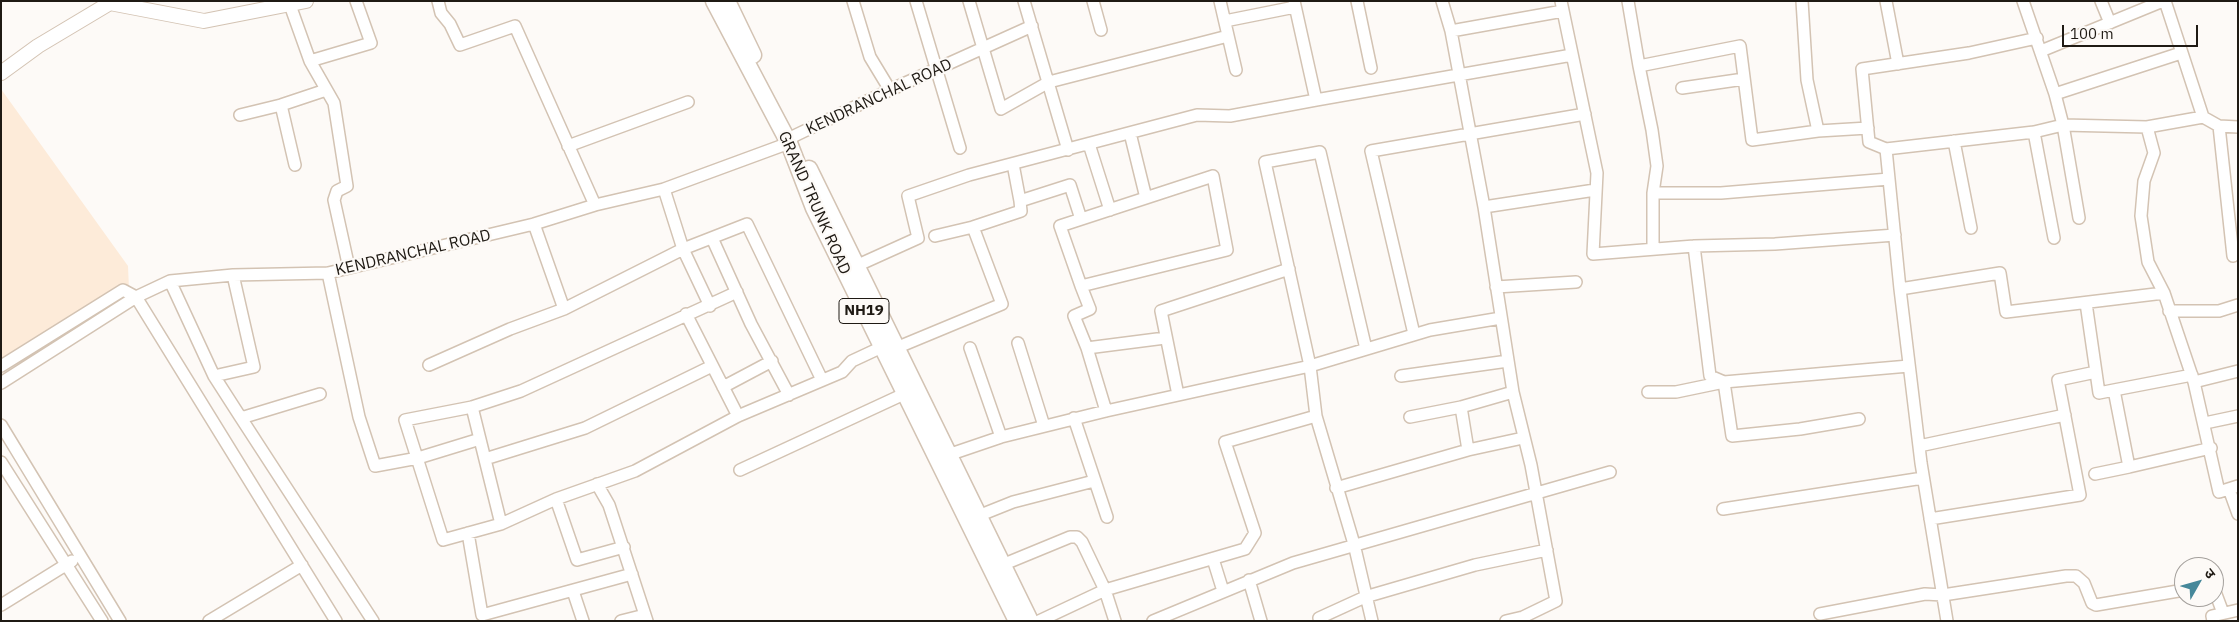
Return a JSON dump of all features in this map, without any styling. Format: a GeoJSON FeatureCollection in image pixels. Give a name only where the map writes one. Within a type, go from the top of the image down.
{"type":"FeatureCollection","features":[{"type":"Feature","properties":{"kind":"highway","name":"GRAND TRUNK ROAD"},"geometry":{"type":"LineString","coordinates":[[714,1],[791,140],[856,266],[889,347],[904,394],[1017,621]]}},
{"type":"Feature","properties":{"kind":"highway","name":"GRAND TRUNK ROAD"},"geometry":{"type":"LineString","coordinates":[[727,1],[791,140],[814,208],[948,455],[1030,621]]}},
{"type":"Feature","properties":{"kind":"main road"},"geometry":{"type":"LineString","coordinates":[[1,73],[38,46],[110,3],[204,20],[246,8],[290,5],[306,1]]}},
{"type":"Feature","properties":{"kind":"street"},"geometry":{"type":"LineString","coordinates":[[310,62],[371,43],[356,1]]}},
{"type":"Feature","properties":{"kind":"street"},"geometry":{"type":"LineString","coordinates":[[438,1],[442,13],[450,24],[460,45],[515,26],[595,205]]}},
{"type":"Feature","properties":{"kind":"street"},"geometry":{"type":"LineString","coordinates":[[853,1],[870,57],[890,90]]}},
{"type":"Feature","properties":{"kind":"street"},"geometry":{"type":"LineString","coordinates":[[916,1],[960,148]]}},
{"type":"Feature","properties":{"kind":"street"},"geometry":{"type":"LineString","coordinates":[[969,1],[1001,109],[1049,82],[1228,36]]}},
{"type":"Feature","properties":{"kind":"street"},"geometry":{"type":"LineString","coordinates":[[1024,1],[1068,150]]}},
{"type":"Feature","properties":{"kind":"street"},"geometry":{"type":"LineString","coordinates":[[1093,1],[1100,30]]}},
{"type":"Feature","properties":{"kind":"street"},"geometry":{"type":"LineString","coordinates":[[1220,1],[1236,70]]}},
{"type":"Feature","properties":{"kind":"street"},"geometry":{"type":"LineString","coordinates":[[1357,1],[1371,68]]}},
{"type":"Feature","properties":{"kind":"street"},"geometry":{"type":"LineString","coordinates":[[1442,1],[1451,31],[1484,207],[1513,392],[1531,465],[1556,601],[1523,617],[1506,621]]}},
{"type":"Feature","properties":{"kind":"street"},"geometry":{"type":"LineString","coordinates":[[1628,1],[1657,166],[1653,193],[1653,249]]}},
{"type":"Feature","properties":{"kind":"street"},"geometry":{"type":"LineString","coordinates":[[1802,1],[1807,80],[1818,131]]}},
{"type":"Feature","properties":{"kind":"street"},"geometry":{"type":"LineString","coordinates":[[1886,1],[1898,64]]}},
{"type":"Feature","properties":{"kind":"street"},"geometry":{"type":"LineString","coordinates":[[2023,1],[2055,94],[2063,125],[2079,218]]}},
{"type":"Feature","properties":{"kind":"street"},"geometry":{"type":"LineString","coordinates":[[2101,1],[2110,23]]}},
{"type":"Feature","properties":{"kind":"street"},"geometry":{"type":"LineString","coordinates":[[2041,51],[2164,1],[2203,117]]}},
{"type":"Feature","properties":{"kind":"street"},"geometry":{"type":"LineString","coordinates":[[1225,21],[1294,4],[1316,100]]}},
{"type":"Feature","properties":{"kind":"street"},"geometry":{"type":"LineString","coordinates":[[290,5],[310,62],[334,103],[347,186],[337,191],[334,200],[349,268]]}},
{"type":"Feature","properties":{"kind":"street"},"geometry":{"type":"LineString","coordinates":[[1451,31],[1562,6],[1597,173],[1593,254],[1694,246],[1775,244],[1895,235]]}},
{"type":"Feature","properties":{"kind":"street","name":"KENDRANCHAL ROAD"},"geometry":{"type":"LineString","coordinates":[[1,383],[136,297],[170,281],[233,275],[328,273],[534,224],[595,205],[664,188],[791,140],[890,90],[1032,26]]}},
{"type":"Feature","properties":{"kind":"street"},"geometry":{"type":"LineString","coordinates":[[2037,38],[1969,53],[1862,69],[1869,142],[1886,149],[2034,132],[2063,125],[2148,126],[2203,117],[2219,126],[2238,127]]}},
{"type":"Feature","properties":{"kind":"street"},"geometry":{"type":"LineString","coordinates":[[1638,66],[1740,46],[1752,140],[1818,131],[1868,128]]}},
{"type":"Feature","properties":{"kind":"street"},"geometry":{"type":"LineString","coordinates":[[2055,94],[2181,53]]}},
{"type":"Feature","properties":{"kind":"street"},"geometry":{"type":"LineString","coordinates":[[856,266],[918,238],[908,196],[969,175],[1197,115],[1230,116],[1572,55]]}},
{"type":"Feature","properties":{"kind":"street"},"geometry":{"type":"LineString","coordinates":[[1682,88],[1744,79]]}},
{"type":"Feature","properties":{"kind":"street"},"geometry":{"type":"LineString","coordinates":[[240,114],[281,105],[326,90]]}},
{"type":"Feature","properties":{"kind":"street"},"geometry":{"type":"LineString","coordinates":[[568,146],[688,102]]}},
{"type":"Feature","properties":{"kind":"street"},"geometry":{"type":"LineString","coordinates":[[281,105],[295,165]]}},
{"type":"Feature","properties":{"kind":"street"},"geometry":{"type":"LineString","coordinates":[[1414,334],[1371,152],[1585,114]]}},
{"type":"Feature","properties":{"kind":"street"},"geometry":{"type":"LineString","coordinates":[[2148,126],[2154,153],[2144,181],[2141,216],[2148,262],[2164,293],[2193,378],[2211,448],[2219,492],[2234,487],[2238,514]]}},
{"type":"Feature","properties":{"kind":"street"},"geometry":{"type":"LineString","coordinates":[[2219,126],[2233,256]]}},
{"type":"Feature","properties":{"kind":"street"},"geometry":{"type":"LineString","coordinates":[[2034,132],[2054,238]]}},
{"type":"Feature","properties":{"kind":"street"},"geometry":{"type":"LineString","coordinates":[[1130,133],[1146,198]]}},
{"type":"Feature","properties":{"kind":"street"},"geometry":{"type":"LineString","coordinates":[[1954,141],[1971,228]]}},
{"type":"Feature","properties":{"kind":"street"},"geometry":{"type":"LineString","coordinates":[[1089,144],[1110,210]]}},
{"type":"Feature","properties":{"kind":"street"},"geometry":{"type":"LineString","coordinates":[[1886,149],[1900,289],[1923,478],[1947,621]]}},
{"type":"Feature","properties":{"kind":"street"},"geometry":{"type":"LineString","coordinates":[[1366,349],[1320,152],[1265,162],[1310,366],[1316,416],[1354,544],[1372,621]]}},
{"type":"Feature","properties":{"kind":"street"},"geometry":{"type":"LineString","coordinates":[[935,236],[973,227],[1021,211],[1013,164]]}},
{"type":"Feature","properties":{"kind":"street"},"geometry":{"type":"LineString","coordinates":[[1081,286],[1227,250],[1213,176],[1060,226],[1081,286],[1090,309],[1074,316],[1087,348],[1106,411]]}},
{"type":"Feature","properties":{"kind":"street"},"geometry":{"type":"LineString","coordinates":[[1653,193],[1721,193],[1889,179]]}},
{"type":"Feature","properties":{"kind":"street"},"geometry":{"type":"LineString","coordinates":[[1020,201],[1070,185],[1081,219]]}},
{"type":"Feature","properties":{"kind":"street"},"geometry":{"type":"LineString","coordinates":[[664,188],[683,249],[710,306]]}},
{"type":"Feature","properties":{"kind":"street"},"geometry":{"type":"LineString","coordinates":[[1484,207],[1595,190]]}},
{"type":"Feature","properties":{"kind":"street"},"geometry":{"type":"LineString","coordinates":[[534,224],[564,309]]}},
{"type":"Feature","properties":{"kind":"street"},"geometry":{"type":"LineString","coordinates":[[429,365],[510,329],[564,309],[683,249],[747,224],[822,380]]}},
{"type":"Feature","properties":{"kind":"street"},"geometry":{"type":"LineString","coordinates":[[737,292],[521,391],[472,407],[406,420],[442,540],[501,524],[556,499],[635,471],[738,416],[842,372],[852,361],[1002,304],[973,227]]}},
{"type":"Feature","properties":{"kind":"street"},"geometry":{"type":"LineString","coordinates":[[712,238],[751,324],[789,395]]}},
{"type":"Feature","properties":{"kind":"street"},"geometry":{"type":"LineString","coordinates":[[1694,246],[1710,376],[1724,382]]}},
{"type":"Feature","properties":{"kind":"street"},"geometry":{"type":"LineString","coordinates":[[1178,395],[1161,311],[1289,269]]}},
{"type":"Feature","properties":{"kind":"street"},"geometry":{"type":"LineString","coordinates":[[328,273],[359,417],[375,466],[418,458],[480,439]]}},
{"type":"Feature","properties":{"kind":"street"},"geometry":{"type":"LineString","coordinates":[[1900,289],[2000,273],[2006,312],[2164,293]]}},
{"type":"Feature","properties":{"kind":"street"},"geometry":{"type":"LineString","coordinates":[[214,376],[254,367],[233,275]]}},
{"type":"Feature","properties":{"kind":"street"},"geometry":{"type":"LineString","coordinates":[[170,281],[214,376],[373,621]]}},
{"type":"Feature","properties":{"kind":"street"},"geometry":{"type":"LineString","coordinates":[[1496,287],[1576,282]]}},
{"type":"Feature","properties":{"kind":"street"},"geometry":{"type":"LineString","coordinates":[[1,366],[123,290],[136,297],[336,621]]}},
{"type":"Feature","properties":{"kind":"street"},"geometry":{"type":"LineString","coordinates":[[2086,303],[2099,393],[2238,371]]}},
{"type":"Feature","properties":{"kind":"street"},"geometry":{"type":"LineString","coordinates":[[2169,311],[2219,311],[2238,305]]}},
{"type":"Feature","properties":{"kind":"street"},"geometry":{"type":"LineString","coordinates":[[686,314],[738,416]]}},
{"type":"Feature","properties":{"kind":"street"},"geometry":{"type":"LineString","coordinates":[[948,455],[1001,437],[1074,418],[1310,366],[1414,334],[1501,318]]}},
{"type":"Feature","properties":{"kind":"street"},"geometry":{"type":"LineString","coordinates":[[1087,348],[1165,338]]}},
{"type":"Feature","properties":{"kind":"street"},"geometry":{"type":"LineString","coordinates":[[1018,343],[1044,426]]}},
{"type":"Feature","properties":{"kind":"street"},"geometry":{"type":"LineString","coordinates":[[970,348],[1001,437]]}},
{"type":"Feature","properties":{"kind":"street"},"geometry":{"type":"LineString","coordinates":[[723,387],[772,361]]}},
{"type":"Feature","properties":{"kind":"street"},"geometry":{"type":"LineString","coordinates":[[1401,376],[1508,361]]}},
{"type":"Feature","properties":{"kind":"street"},"geometry":{"type":"LineString","coordinates":[[485,459],[585,428],[712,366]]}},
{"type":"Feature","properties":{"kind":"street"},"geometry":{"type":"LineString","coordinates":[[1648,392],[1676,392],[1724,382],[1909,366]]}},
{"type":"Feature","properties":{"kind":"street"},"geometry":{"type":"LineString","coordinates":[[1930,519],[2080,495],[2058,380],[2096,372]]}},
{"type":"Feature","properties":{"kind":"street"},"geometry":{"type":"LineString","coordinates":[[1724,382],[1732,436],[1800,429],[1859,419]]}},
{"type":"Feature","properties":{"kind":"street"},"geometry":{"type":"LineString","coordinates":[[2114,390],[2129,466]]}},
{"type":"Feature","properties":{"kind":"street"},"geometry":{"type":"LineString","coordinates":[[1410,417],[1461,407],[1513,392]]}},
{"type":"Feature","properties":{"kind":"street"},"geometry":{"type":"LineString","coordinates":[[241,418],[320,394]]}},
{"type":"Feature","properties":{"kind":"street"},"geometry":{"type":"LineString","coordinates":[[740,470],[904,394]]}},
{"type":"Feature","properties":{"kind":"street"},"geometry":{"type":"LineString","coordinates":[[472,407],[501,524]]}},
{"type":"Feature","properties":{"kind":"street"},"geometry":{"type":"LineString","coordinates":[[1461,407],[1468,450]]}},
{"type":"Feature","properties":{"kind":"street"},"geometry":{"type":"LineString","coordinates":[[1919,446],[2065,415]]}},
{"type":"Feature","properties":{"kind":"street"},"geometry":{"type":"LineString","coordinates":[[1039,621],[1105,590],[1245,548],[1255,533],[1224,442],[1316,416]]}},
{"type":"Feature","properties":{"kind":"street"},"geometry":{"type":"LineString","coordinates":[[2205,423],[2238,416]]}},
{"type":"Feature","properties":{"kind":"street"},"geometry":{"type":"LineString","coordinates":[[1074,418],[1107,517]]}},
{"type":"Feature","properties":{"kind":"street"},"geometry":{"type":"LineString","coordinates":[[1,426],[120,621]]}},
{"type":"Feature","properties":{"kind":"street"},"geometry":{"type":"LineString","coordinates":[[1336,488],[1468,450],[1523,438]]}},
{"type":"Feature","properties":{"kind":"street"},"geometry":{"type":"LineString","coordinates":[[2095,474],[2211,448]]}},
{"type":"Feature","properties":{"kind":"street"},"geometry":{"type":"LineString","coordinates":[[1,462],[66,565],[98,620],[112,609]]}},
{"type":"Feature","properties":{"kind":"street"},"geometry":{"type":"LineString","coordinates":[[1153,621],[1294,563],[1354,544],[1610,472]]}},
{"type":"Feature","properties":{"kind":"street"},"geometry":{"type":"LineString","coordinates":[[1723,509],[1923,478]]}},
{"type":"Feature","properties":{"kind":"street"},"geometry":{"type":"LineString","coordinates":[[978,516],[1013,502],[1094,480]]}},
{"type":"Feature","properties":{"kind":"street"},"geometry":{"type":"LineString","coordinates":[[596,484],[609,504],[646,618],[621,621]]}},
{"type":"Feature","properties":{"kind":"street"},"geometry":{"type":"LineString","coordinates":[[556,499],[577,560],[624,547]]}},
{"type":"Feature","properties":{"kind":"street"},"geometry":{"type":"LineString","coordinates":[[31,509],[47,500]]}},
{"type":"Feature","properties":{"kind":"street"},"geometry":{"type":"LineString","coordinates":[[468,533],[482,618],[632,574]]}},
{"type":"Feature","properties":{"kind":"street"},"geometry":{"type":"LineString","coordinates":[[1002,564],[1070,537],[1077,537],[1082,542],[1105,590],[1115,621]]}},
{"type":"Feature","properties":{"kind":"street"},"geometry":{"type":"LineString","coordinates":[[1319,618],[1365,597],[1475,565],[1547,550]]}},
{"type":"Feature","properties":{"kind":"street"},"geometry":{"type":"LineString","coordinates":[[1,605],[80,555]]}},
{"type":"Feature","properties":{"kind":"street"},"geometry":{"type":"LineString","coordinates":[[1213,559],[1222,591]]}},
{"type":"Feature","properties":{"kind":"street"},"geometry":{"type":"LineString","coordinates":[[209,621],[302,565]]}},
{"type":"Feature","properties":{"kind":"street"},"geometry":{"type":"LineString","coordinates":[[1820,614],[1925,594],[1943,595],[2066,576],[2076,576],[2084,583],[2092,603],[2096,605],[2174,592]]}},
{"type":"Feature","properties":{"kind":"street"},"geometry":{"type":"LineString","coordinates":[[1249,580],[1261,621]]}},
{"type":"Feature","properties":{"kind":"street"},"geometry":{"type":"LineString","coordinates":[[573,591],[584,621]]}},
{"type":"Feature","properties":{"kind":"street"},"geometry":{"type":"LineString","coordinates":[[2218,617],[2238,610]]}},
{"type":"Feature","properties":{"kind":"shaded area"},"geometry":{"type":"Polygon","coordinates":[[[1,89],[128,266],[129,289],[1,368],[1,89]]]}}]}
